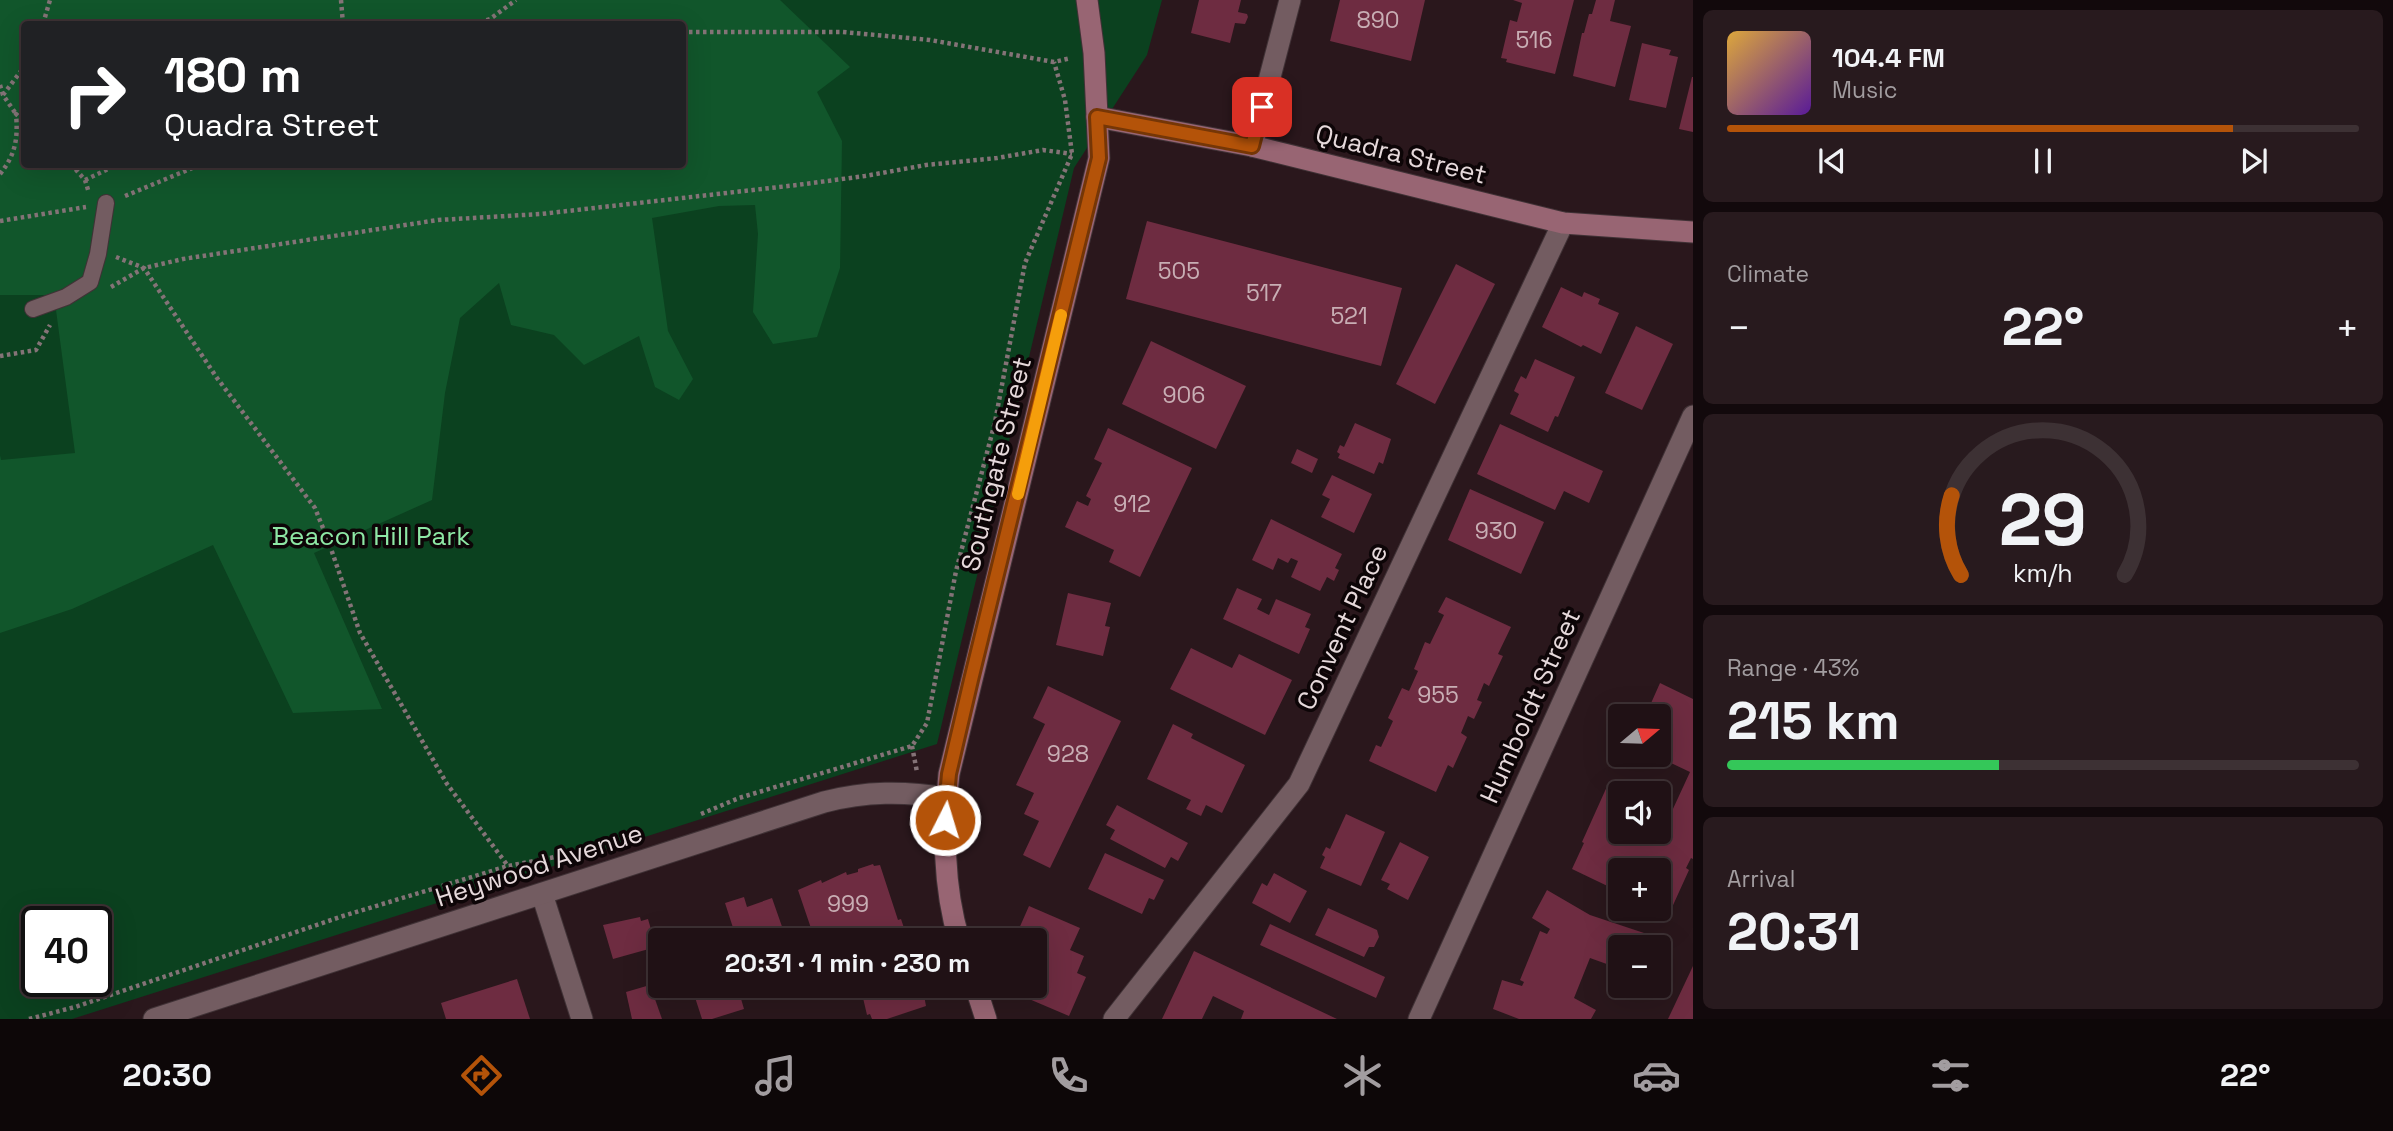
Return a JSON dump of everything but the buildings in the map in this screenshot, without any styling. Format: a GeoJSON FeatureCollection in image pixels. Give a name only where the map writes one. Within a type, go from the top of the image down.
{"type":"FeatureCollection","features":[{"type":"Feature","properties":{"kind":"street","name":"Southgate Street"},"geometry":{"type":"LineString","coordinates":[[956,928],[947,887],[944,842],[949,774],[1099,158],[1094,53],[1087,0]]}},
{"type":"Feature","properties":{"kind":"street"},"geometry":{"type":"LineString","coordinates":[[1252,146],[1290,0]]}},
{"type":"Feature","properties":{"kind":"street","name":"Quadra Street"},"geometry":{"type":"LineString","coordinates":[[1097,117],[1252,146],[1563,223],[1693,232]]}},
{"type":"Feature","properties":{"kind":"street","name":"Convent Place"},"geometry":{"type":"LineString","coordinates":[[1114,1019],[1299,784],[1563,223]]}},
{"type":"Feature","properties":{"kind":"street","name":"Humboldt Street"},"geometry":{"type":"LineString","coordinates":[[1419,1019],[1693,416]]}},
{"type":"Feature","properties":{"kind":"street","name":"Heywood Avenue"},"geometry":{"type":"LineString","coordinates":[[154,1019],[208,1011],[542,894],[845,796],[890,792],[947,798]]}},
{"type":"Feature","properties":{"kind":"street"},"geometry":{"type":"LineString","coordinates":[[542,894],[582,1019]]}},
{"type":"Feature","properties":{"kind":"street"},"geometry":{"type":"LineString","coordinates":[[979,998],[986,1019]]}},
{"type":"Feature","properties":{"kind":"lane"},"geometry":{"type":"LineString","coordinates":[[33,309],[66,297],[90,282],[98,254],[99,205]]}},
{"type":"Feature","properties":{"kind":"path"},"geometry":{"type":"LineString","coordinates":[[44,21],[50,0]]}},
{"type":"Feature","properties":{"kind":"path"},"geometry":{"type":"LineString","coordinates":[[341,0],[343,21]]}},
{"type":"Feature","properties":{"kind":"path"},"geometry":{"type":"LineString","coordinates":[[483,21],[516,0]]}},
{"type":"Feature","properties":{"kind":"path"},"geometry":{"type":"LineString","coordinates":[[686,32],[843,32],[930,40],[1054,62],[1065,100],[1072,154],[1025,263],[995,422],[956,571],[927,723],[912,746],[739,798],[701,814]]}},
{"type":"Feature","properties":{"kind":"path"},"geometry":{"type":"LineString","coordinates":[[3,95],[21,71]]}},
{"type":"Feature","properties":{"kind":"path"},"geometry":{"type":"LineString","coordinates":[[0,85],[3,95],[21,118]]}},
{"type":"Feature","properties":{"kind":"path"},"geometry":{"type":"LineString","coordinates":[[0,174],[7,166],[18,140],[16,114]]}},
{"type":"Feature","properties":{"kind":"path"},"geometry":{"type":"LineString","coordinates":[[98,254],[144,268],[307,238],[438,220],[541,214],[797,185],[1043,150],[1072,154]]}},
{"type":"Feature","properties":{"kind":"path"},"geometry":{"type":"LineString","coordinates":[[74,168],[85,180],[99,205]]}},
{"type":"Feature","properties":{"kind":"path"},"geometry":{"type":"LineString","coordinates":[[85,180],[110,168]]}},
{"type":"Feature","properties":{"kind":"path"},"geometry":{"type":"LineString","coordinates":[[144,268],[217,378],[315,509],[360,632],[447,784],[508,866]]}},
{"type":"Feature","properties":{"kind":"path"},"geometry":{"type":"LineString","coordinates":[[912,746],[918,780]]}},
{"type":"Feature","properties":{"kind":"path"},"geometry":{"type":"LineString","coordinates":[[29,1019],[75,1007],[342,916],[508,866],[597,849]]}},
{"type":"Feature","properties":{"kind":"green space","name":"Beacon Hill Park"},"geometry":{"type":"Polygon","coordinates":[[[0,0],[1162,0],[1147,55],[1074,168],[937,744],[72,1019],[0,1019],[0,0]]]}},
{"type":"Feature","properties":{"kind":"green space"},"geometry":{"type":"Polygon","coordinates":[[[0,0],[780,0],[850,67],[817,92],[842,141],[840,268],[817,337],[773,344],[753,312],[758,234],[755,205],[719,206],[652,218],[668,331],[693,379],[679,400],[655,387],[639,336],[584,365],[554,335],[511,325],[499,283],[460,318],[445,393],[432,500],[314,553],[382,709],[293,713],[213,545],[72,609],[0,633],[0,455],[1,460],[75,453],[54,295],[0,295],[0,0]]]}},
{"type":"Feature","properties":{"kind":"slow traffic"},"geometry":{"type":"LineString","coordinates":[[1018,494],[1061,315]]}},
{"type":"Feature","properties":{"kind":"route"},"geometry":{"type":"LineString","coordinates":[[945,820],[949,774],[1099,158],[1097,117],[1252,146],[1262,107]]}}]}
